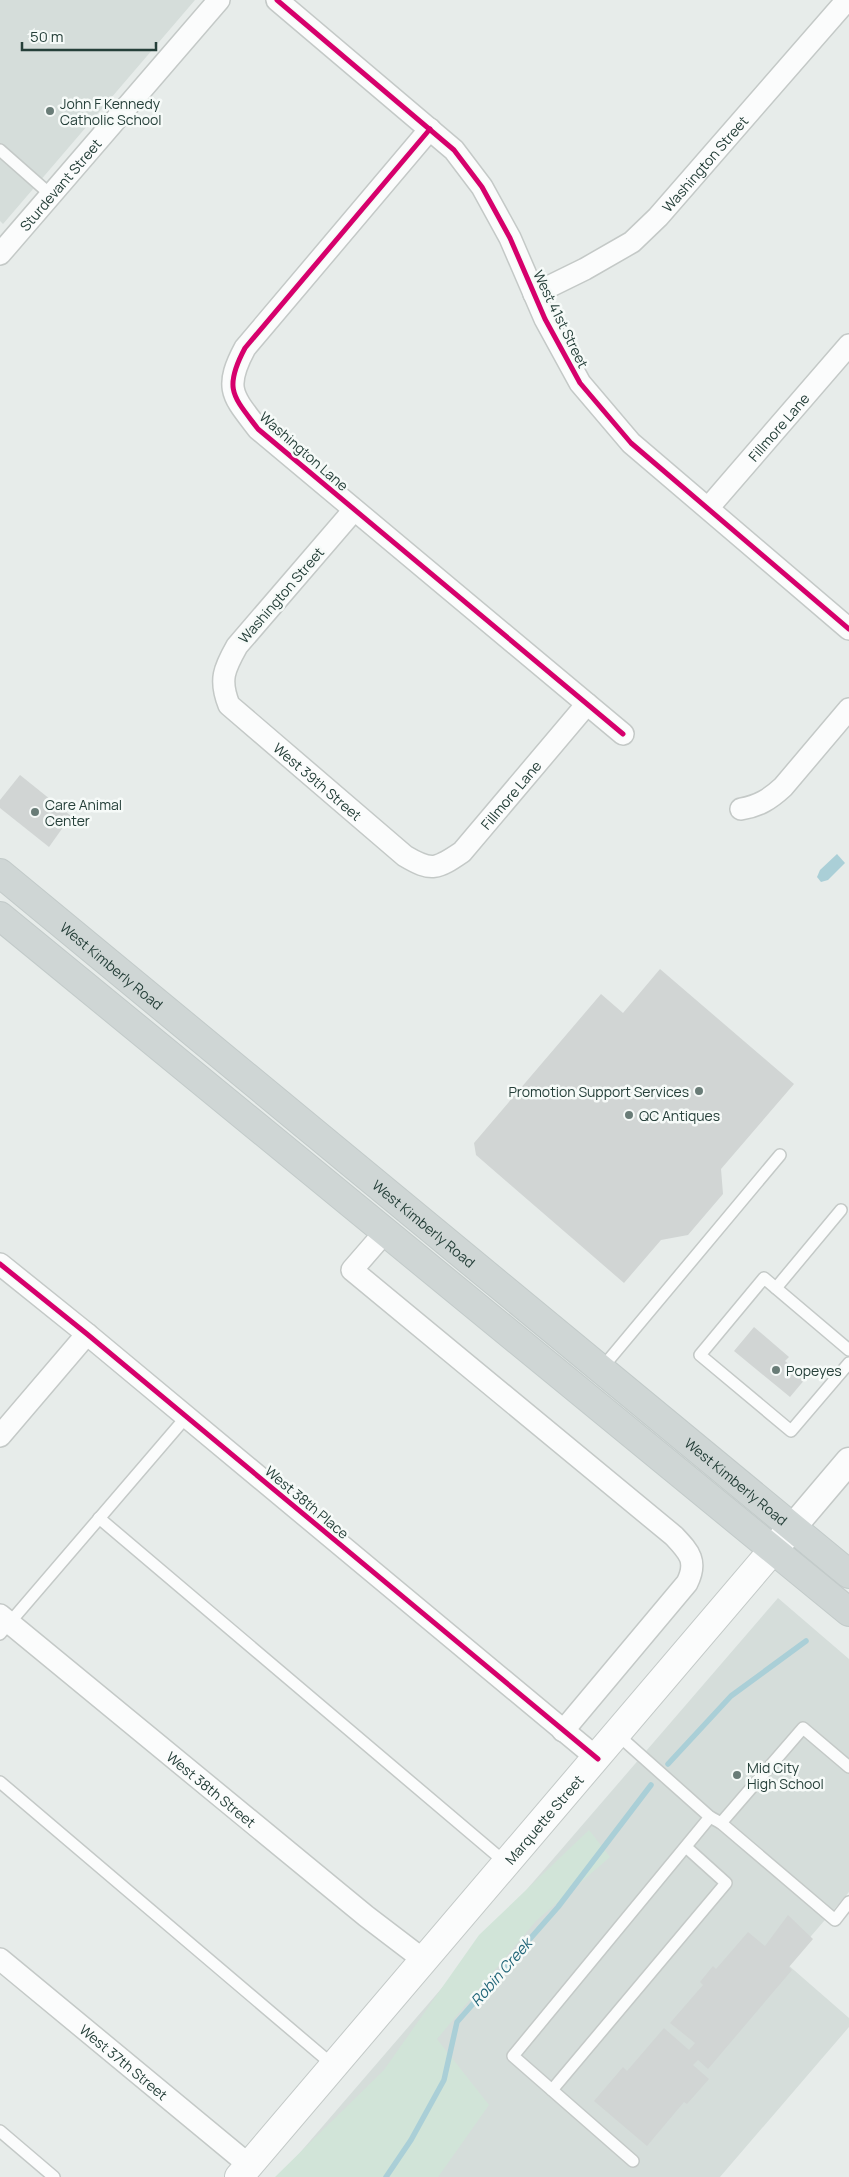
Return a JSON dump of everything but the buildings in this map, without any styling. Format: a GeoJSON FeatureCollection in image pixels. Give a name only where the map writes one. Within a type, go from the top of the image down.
{"type":"FeatureCollection","features":[{"type":"Feature","properties":{"kind":"main road","name":"West Kimberly Road"},"geometry":{"type":"LineString","coordinates":[[0,873],[602,1368],[849,1574]]}},
{"type":"Feature","properties":{"kind":"main road"},"geometry":{"type":"LineString","coordinates":[[0,916],[849,1612]]}},
{"type":"Feature","properties":{"kind":"main road","name":"Marquette Street"},"geometry":{"type":"LineString","coordinates":[[244,2171],[598,1759],[793,1528]]}},
{"type":"Feature","properties":{"kind":"street","name":"Sturdevant Street"},"geometry":{"type":"LineString","coordinates":[[0,254],[219,0]]}},
{"type":"Feature","properties":{"kind":"street","name":"West 41st Street"},"geometry":{"type":"LineString","coordinates":[[277,0],[454,150],[482,187],[510,238],[545,319],[580,383],[631,443],[709,507],[849,629]]}},
{"type":"Feature","properties":{"kind":"street","name":"Washington Street"},"geometry":{"type":"LineString","coordinates":[[534,294],[586,269],[632,242],[658,217],[847,0]]}},
{"type":"Feature","properties":{"kind":"street","name":"Washington Lane"},"geometry":{"type":"LineString","coordinates":[[430,129],[245,348],[234,368],[234,396],[258,429],[623,734]]}},
{"type":"Feature","properties":{"kind":"street","name":"Fillmore Lane"},"geometry":{"type":"LineString","coordinates":[[709,507],[849,345]]}},
{"type":"Feature","properties":{"kind":"street","name":"Washington Street"},"geometry":{"type":"LineString","coordinates":[[222,687],[227,664],[237,646],[354,510]]}},
{"type":"Feature","properties":{"kind":"street","name":"West 39th Street"},"geometry":{"type":"LineString","coordinates":[[222,687],[229,705],[405,856],[423,867]]}},
{"type":"Feature","properties":{"kind":"street","name":"Fillmore Lane"},"geometry":{"type":"LineString","coordinates":[[423,867],[443,865],[462,852],[587,704]]}},
{"type":"Feature","properties":{"kind":"street"},"geometry":{"type":"LineString","coordinates":[[741,809],[756,806],[771,798],[783,787],[849,709]]}},
{"type":"Feature","properties":{"kind":"street"},"geometry":{"type":"LineString","coordinates":[[385,1232],[352,1270],[674,1536],[687,1550],[692,1560],[692,1572],[687,1583],[563,1731]]}},
{"type":"Feature","properties":{"kind":"street","name":"West 38th Place"},"geometry":{"type":"LineString","coordinates":[[0,1264],[187,1416],[598,1759]]}},
{"type":"Feature","properties":{"kind":"street"},"geometry":{"type":"LineString","coordinates":[[0,1436],[87,1334]]}},
{"type":"Feature","properties":{"kind":"street","name":"Marquette Street"},"geometry":{"type":"LineString","coordinates":[[793,1528],[849,1461]]}},
{"type":"Feature","properties":{"kind":"street","name":"West 38th Street"},"geometry":{"type":"LineString","coordinates":[[3,1624],[366,1916],[425,1961]]}},
{"type":"Feature","properties":{"kind":"street","name":"West 37th Street"},"geometry":{"type":"LineString","coordinates":[[0,1959],[244,2171]]}},
{"type":"Feature","properties":{"kind":"lane"},"geometry":{"type":"LineString","coordinates":[[0,150],[52,195]]}},
{"type":"Feature","properties":{"kind":"lane"},"geometry":{"type":"LineString","coordinates":[[602,1368],[780,1155]]}},
{"type":"Feature","properties":{"kind":"lane"},"geometry":{"type":"LineString","coordinates":[[776,1288],[841,1210]]}},
{"type":"Feature","properties":{"kind":"lane"},"geometry":{"type":"LineString","coordinates":[[849,1350],[764,1278],[700,1355],[791,1431],[849,1363]]}},
{"type":"Feature","properties":{"kind":"lane"},"geometry":{"type":"LineString","coordinates":[[3,1624],[100,1518],[187,1416]]}},
{"type":"Feature","properties":{"kind":"lane"},"geometry":{"type":"LineString","coordinates":[[100,1518],[508,1864]]}},
{"type":"Feature","properties":{"kind":"lane"},"geometry":{"type":"LineString","coordinates":[[721,1823],[803,1728],[849,1767]]}},
{"type":"Feature","properties":{"kind":"lane"},"geometry":{"type":"LineString","coordinates":[[618,1735],[710,1817],[721,1823],[834,1920],[849,1902]]}},
{"type":"Feature","properties":{"kind":"lane"},"geometry":{"type":"LineString","coordinates":[[0,1782],[334,2066]]}},
{"type":"Feature","properties":{"kind":"lane"},"geometry":{"type":"LineString","coordinates":[[632,2161],[513,2056],[710,1817]]}},
{"type":"Feature","properties":{"kind":"lane"},"geometry":{"type":"LineString","coordinates":[[552,2090],[726,1883],[686,1847]]}},
{"type":"Feature","properties":{"kind":"lane"},"geometry":{"type":"LineString","coordinates":[[0,2131],[54,2177]]}},
{"type":"Feature","properties":{"kind":"shaded area","name":"John F Kennedy Catholic School"},"geometry":{"type":"Polygon","coordinates":[[[0,0],[195,0],[3,224],[0,221],[0,0]]]}},
{"type":"Feature","properties":{"kind":"shaded area","name":"Mid City High School"},"geometry":{"type":"Polygon","coordinates":[[[778,1598],[849,1659],[849,1892],[787,1964],[849,2018],[849,2027],[720,2177],[279,2177],[778,1598]]]}},
{"type":"Feature","properties":{"kind":"green space"},"geometry":{"type":"Polygon","coordinates":[[[589,1830],[610,1857],[536,1921],[437,2039],[489,2105],[438,2177],[275,2177],[384,2070],[479,1935],[589,1830]]]}},
{"type":"Feature","properties":{"kind":"water"},"geometry":{"type":"Polygon","coordinates":[[[837,854],[845,863],[828,880],[821,882],[817,877],[820,870],[837,854]]]}},
{"type":"Feature","properties":{"kind":"waterway","name":"Robin Creek"},"geometry":{"type":"LineString","coordinates":[[668,1764],[731,1696],[806,1641]]}},
{"type":"Feature","properties":{"kind":"waterway","name":"Robin Creek"},"geometry":{"type":"LineString","coordinates":[[386,2177],[411,2140],[444,2080],[457,2022],[558,1907],[651,1785]]}},
{"type":"Feature","properties":{"kind":"cycle path"},"geometry":{"type":"LineString","coordinates":[[277,0],[454,150],[482,187],[510,238],[545,319],[580,383],[631,443],[849,629]]}},
{"type":"Feature","properties":{"kind":"cycle path"},"geometry":{"type":"LineString","coordinates":[[430,129],[245,348],[234,373],[234,392],[242,408],[258,429],[623,734]]}},
{"type":"Feature","properties":{"kind":"cycle path"},"geometry":{"type":"LineString","coordinates":[[0,1264],[87,1334],[598,1759]]}},
{"type":"Feature","properties":{"kind":"place","name":"John F Kennedy Catholic School"},"geometry":{"type":"Point","coordinates":[50,111]}},
{"type":"Feature","properties":{"kind":"place","name":"Care Animal Center"},"geometry":{"type":"Point","coordinates":[35,812]}},
{"type":"Feature","properties":{"kind":"place","name":"Promotion Support Services"},"geometry":{"type":"Point","coordinates":[699,1091]}},
{"type":"Feature","properties":{"kind":"place","name":"QC Antiques"},"geometry":{"type":"Point","coordinates":[629,1115]}},
{"type":"Feature","properties":{"kind":"place","name":"Popeyes"},"geometry":{"type":"Point","coordinates":[776,1370]}},
{"type":"Feature","properties":{"kind":"place","name":"Mid City High School"},"geometry":{"type":"Point","coordinates":[737,1775]}}]}
